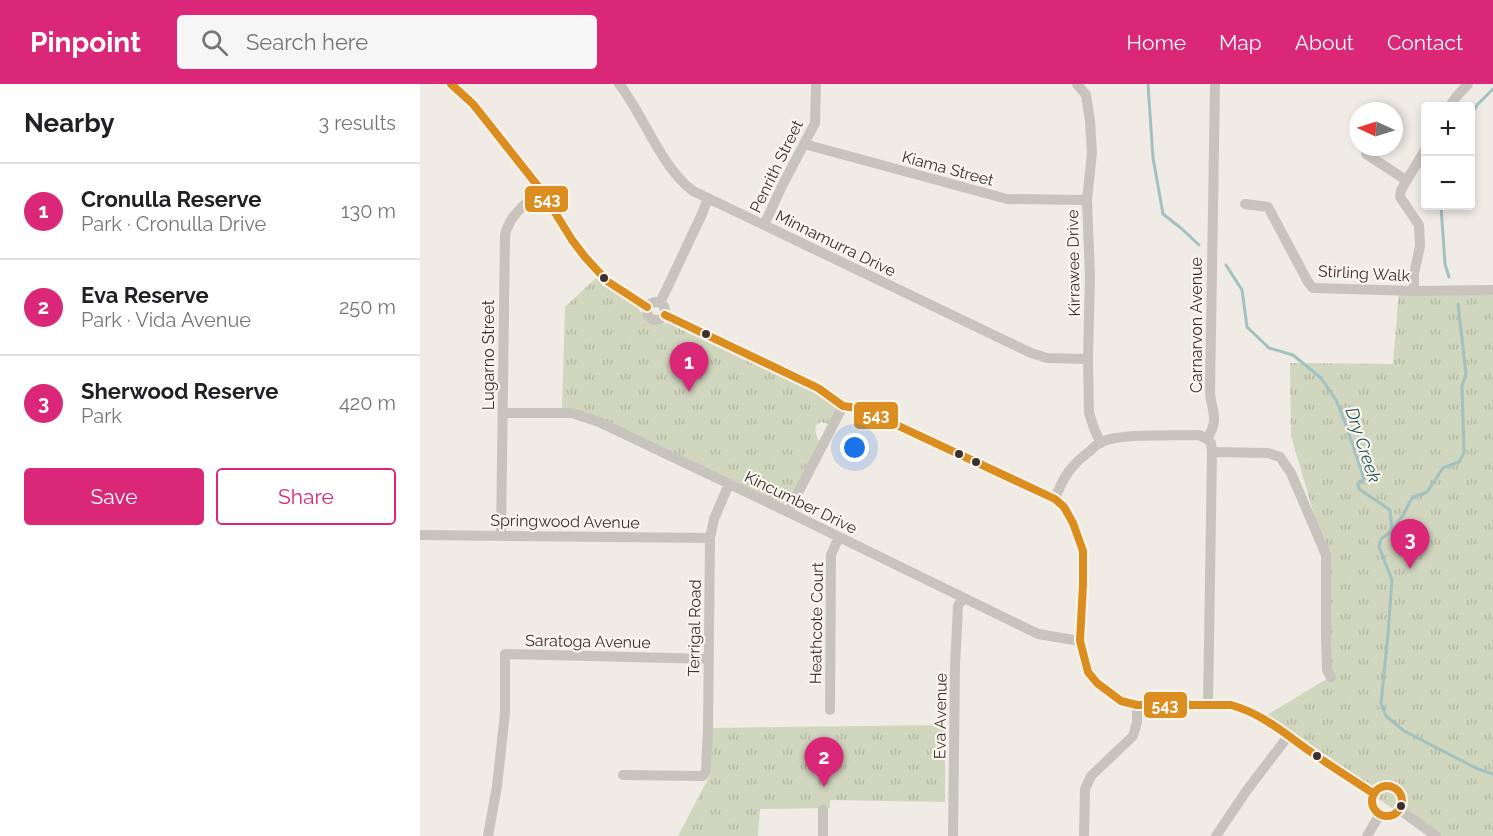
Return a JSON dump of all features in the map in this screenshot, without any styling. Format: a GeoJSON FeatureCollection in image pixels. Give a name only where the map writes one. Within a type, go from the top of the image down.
{"type":"FeatureCollection","features":[{"type":"Feature","properties":{"kind":"street"},"geometry":{"type":"LineString","coordinates":[[451,84],[472,104],[542,191],[572,240],[596,269],[618,289],[648,307]]}},
{"type":"Feature","properties":{"kind":"street","name":"Minnamurra Drive"},"geometry":{"type":"LineString","coordinates":[[619,84],[674,172],[685,185],[1031,353],[1047,358],[1088,359]]}},
{"type":"Feature","properties":{"kind":"street","name":"Penrith Street"},"geometry":{"type":"LineString","coordinates":[[764,225],[815,123],[816,84]]}},
{"type":"Feature","properties":{"kind":"street","name":"Kirrawee Drive"},"geometry":{"type":"LineString","coordinates":[[1077,84],[1086,95],[1090,121],[1092,153],[1087,200],[1090,277],[1089,413],[1101,442]]}},
{"type":"Feature","properties":{"kind":"street","name":"Carnarvon Avenue"},"geometry":{"type":"LineString","coordinates":[[1207,439],[1213,430],[1215,415],[1210,394],[1215,84]]}},
{"type":"Feature","properties":{"kind":"street"},"geometry":{"type":"LineString","coordinates":[[1451,84],[1453,102]]}},
{"type":"Feature","properties":{"kind":"street"},"geometry":{"type":"LineString","coordinates":[[1453,102],[1468,84]]}},
{"type":"Feature","properties":{"kind":"street","name":"Kiama Street"},"geometry":{"type":"LineString","coordinates":[[804,144],[1007,199],[1087,200]]}},
{"type":"Feature","properties":{"kind":"street"},"geometry":{"type":"LineString","coordinates":[[1414,291],[1414,274],[1420,246],[1419,225],[1400,197],[1401,190],[1421,155]]}},
{"type":"Feature","properties":{"kind":"street"},"geometry":{"type":"LineString","coordinates":[[1369,156],[1406,180]]}},
{"type":"Feature","properties":{"kind":"street","name":"Lugarno Street"},"geometry":{"type":"LineString","coordinates":[[501,535],[505,235],[517,211],[542,191]]}},
{"type":"Feature","properties":{"kind":"street"},"geometry":{"type":"LineString","coordinates":[[660,303],[708,198]]}},
{"type":"Feature","properties":{"kind":"street","name":"Stirling Walk"},"geometry":{"type":"LineString","coordinates":[[1245,204],[1268,207],[1313,288],[1414,291],[1493,290]]}},
{"type":"Feature","properties":{"kind":"street"},"geometry":{"type":"LineString","coordinates":[[651,303],[660,303],[666,310],[665,315],[657,321],[652,320],[646,312],[648,307],[651,303]]}},
{"type":"Feature","properties":{"kind":"street"},"geometry":{"type":"LineString","coordinates":[[665,315],[818,388],[843,406],[873,414],[1055,499],[1064,507],[1073,523],[1083,551],[1080,641],[1088,672],[1097,683],[1121,701],[1137,705],[1244,707],[1264,717],[1313,755],[1374,794]]}},
{"type":"Feature","properties":{"kind":"street"},"geometry":{"type":"LineString","coordinates":[[788,512],[843,406]]}},
{"type":"Feature","properties":{"kind":"street","name":"Kincumber Drive"},"geometry":{"type":"LineString","coordinates":[[503,413],[572,413],[599,422],[1038,634],[1080,641]]}},
{"type":"Feature","properties":{"kind":"street"},"geometry":{"type":"LineString","coordinates":[[1055,499],[1065,475],[1079,459],[1101,442],[1145,436],[1199,435],[1211,443],[1208,706]]}},
{"type":"Feature","properties":{"kind":"street"},"geometry":{"type":"LineString","coordinates":[[1212,452],[1268,453],[1280,457],[1291,474],[1326,555],[1327,670],[1330,677]]}},
{"type":"Feature","properties":{"kind":"street","name":"Terrigal Road"},"geometry":{"type":"LineString","coordinates":[[623,775],[703,776],[706,771],[710,538],[714,519],[729,484]]}},
{"type":"Feature","properties":{"kind":"street","name":"Springwood Avenue"},"geometry":{"type":"LineString","coordinates":[[420,535],[710,538]]}},
{"type":"Feature","properties":{"kind":"street","name":"Heathcote Court"},"geometry":{"type":"LineString","coordinates":[[830,710],[831,555],[839,537]]}},
{"type":"Feature","properties":{"kind":"street","name":"Eva Avenue"},"geometry":{"type":"LineString","coordinates":[[953,836],[958,606],[963,598]]}},
{"type":"Feature","properties":{"kind":"street","name":"Saratoga Avenue"},"geometry":{"type":"LineString","coordinates":[[488,836],[497,786],[505,713],[505,654],[709,659]]}},
{"type":"Feature","properties":{"kind":"street"},"geometry":{"type":"LineString","coordinates":[[1084,836],[1085,789],[1091,776],[1133,736],[1137,722],[1137,705]]}},
{"type":"Feature","properties":{"kind":"street"},"geometry":{"type":"LineString","coordinates":[[1216,836],[1247,790],[1289,735]]}},
{"type":"Feature","properties":{"kind":"street"},"geometry":{"type":"LineString","coordinates":[[1382,787],[1393,787],[1401,794],[1400,810],[1393,816],[1380,814],[1372,803],[1374,794],[1382,787]]}},
{"type":"Feature","properties":{"kind":"street"},"geometry":{"type":"LineString","coordinates":[[823,810],[823,836]]}},
{"type":"Feature","properties":{"kind":"street"},"geometry":{"type":"LineString","coordinates":[[1400,810],[1436,836]]}},
{"type":"Feature","properties":{"kind":"street"},"geometry":{"type":"LineString","coordinates":[[1367,836],[1380,814]]}},
{"type":"Feature","properties":{"kind":"green space"},"geometry":{"type":"Polygon","coordinates":[[[597,277],[637,307],[649,322],[657,325],[673,324],[819,394],[837,409],[829,424],[821,422],[816,426],[815,431],[819,443],[789,501],[781,505],[562,408],[565,307],[597,277]]]}},
{"type":"Feature","properties":{"kind":"green space"},"geometry":{"type":"Polygon","coordinates":[[[1399,290],[1493,290],[1493,836],[1433,836],[1324,762],[1264,717],[1330,677],[1326,555],[1291,436],[1290,363],[1393,364],[1399,290]]]}},
{"type":"Feature","properties":{"kind":"green space"},"geometry":{"type":"Polygon","coordinates":[[[945,725],[945,802],[830,800],[830,808],[760,809],[758,836],[678,836],[711,773],[712,728],[945,725]]]}},
{"type":"Feature","properties":{"kind":"waterway","name":"Dry Creek"},"geometry":{"type":"LineString","coordinates":[[1148,84],[1153,158],[1163,214],[1199,245]]}},
{"type":"Feature","properties":{"kind":"waterway"},"geometry":{"type":"LineString","coordinates":[[1475,108],[1493,89]]}},
{"type":"Feature","properties":{"kind":"waterway"},"geometry":{"type":"LineString","coordinates":[[1441,210],[1445,264],[1449,277]]}},
{"type":"Feature","properties":{"kind":"waterway","name":"Dry Creek"},"geometry":{"type":"LineString","coordinates":[[1226,265],[1242,290],[1247,327],[1269,348],[1293,355],[1321,378],[1336,400],[1345,422],[1364,479],[1358,484],[1359,489],[1390,510],[1392,531],[1381,539],[1379,547],[1392,580],[1381,703],[1386,716],[1404,731],[1478,769],[1493,774]]}},
{"type":"Feature","properties":{"kind":"waterway"},"geometry":{"type":"LineString","coordinates":[[1392,531],[1412,498],[1427,492],[1443,468],[1459,462],[1464,453],[1462,386],[1466,374],[1458,304]]}},
{"type":"Feature","properties":{"kind":"transit line","name":"543"},"geometry":{"type":"LineString","coordinates":[[451,84],[473,104],[541,190],[585,257],[607,281],[647,307]]}},
{"type":"Feature","properties":{"kind":"transit line","name":"543"},"geometry":{"type":"LineString","coordinates":[[665,315],[818,388],[843,406],[873,414],[1055,499],[1064,507],[1073,523],[1083,551],[1080,641],[1088,672],[1097,683],[1121,701],[1137,705],[1231,705],[1243,709],[1273,725],[1374,794]]}},
{"type":"Feature","properties":{"kind":"transit line","name":"543"},"geometry":{"type":"LineString","coordinates":[[1387,786],[1398,790],[1402,801],[1398,812],[1387,816],[1376,812],[1372,801],[1376,790],[1387,786]]}},
{"type":"Feature","properties":{"kind":"place","name":"Cronulla Reserve"},"geometry":{"type":"Point","coordinates":[689,392]}},
{"type":"Feature","properties":{"kind":"place","name":"Sherwood Reserve"},"geometry":{"type":"Point","coordinates":[1410,569]}},
{"type":"Feature","properties":{"kind":"place","name":"Eva Reserve"},"geometry":{"type":"Point","coordinates":[824,787]}}]}
